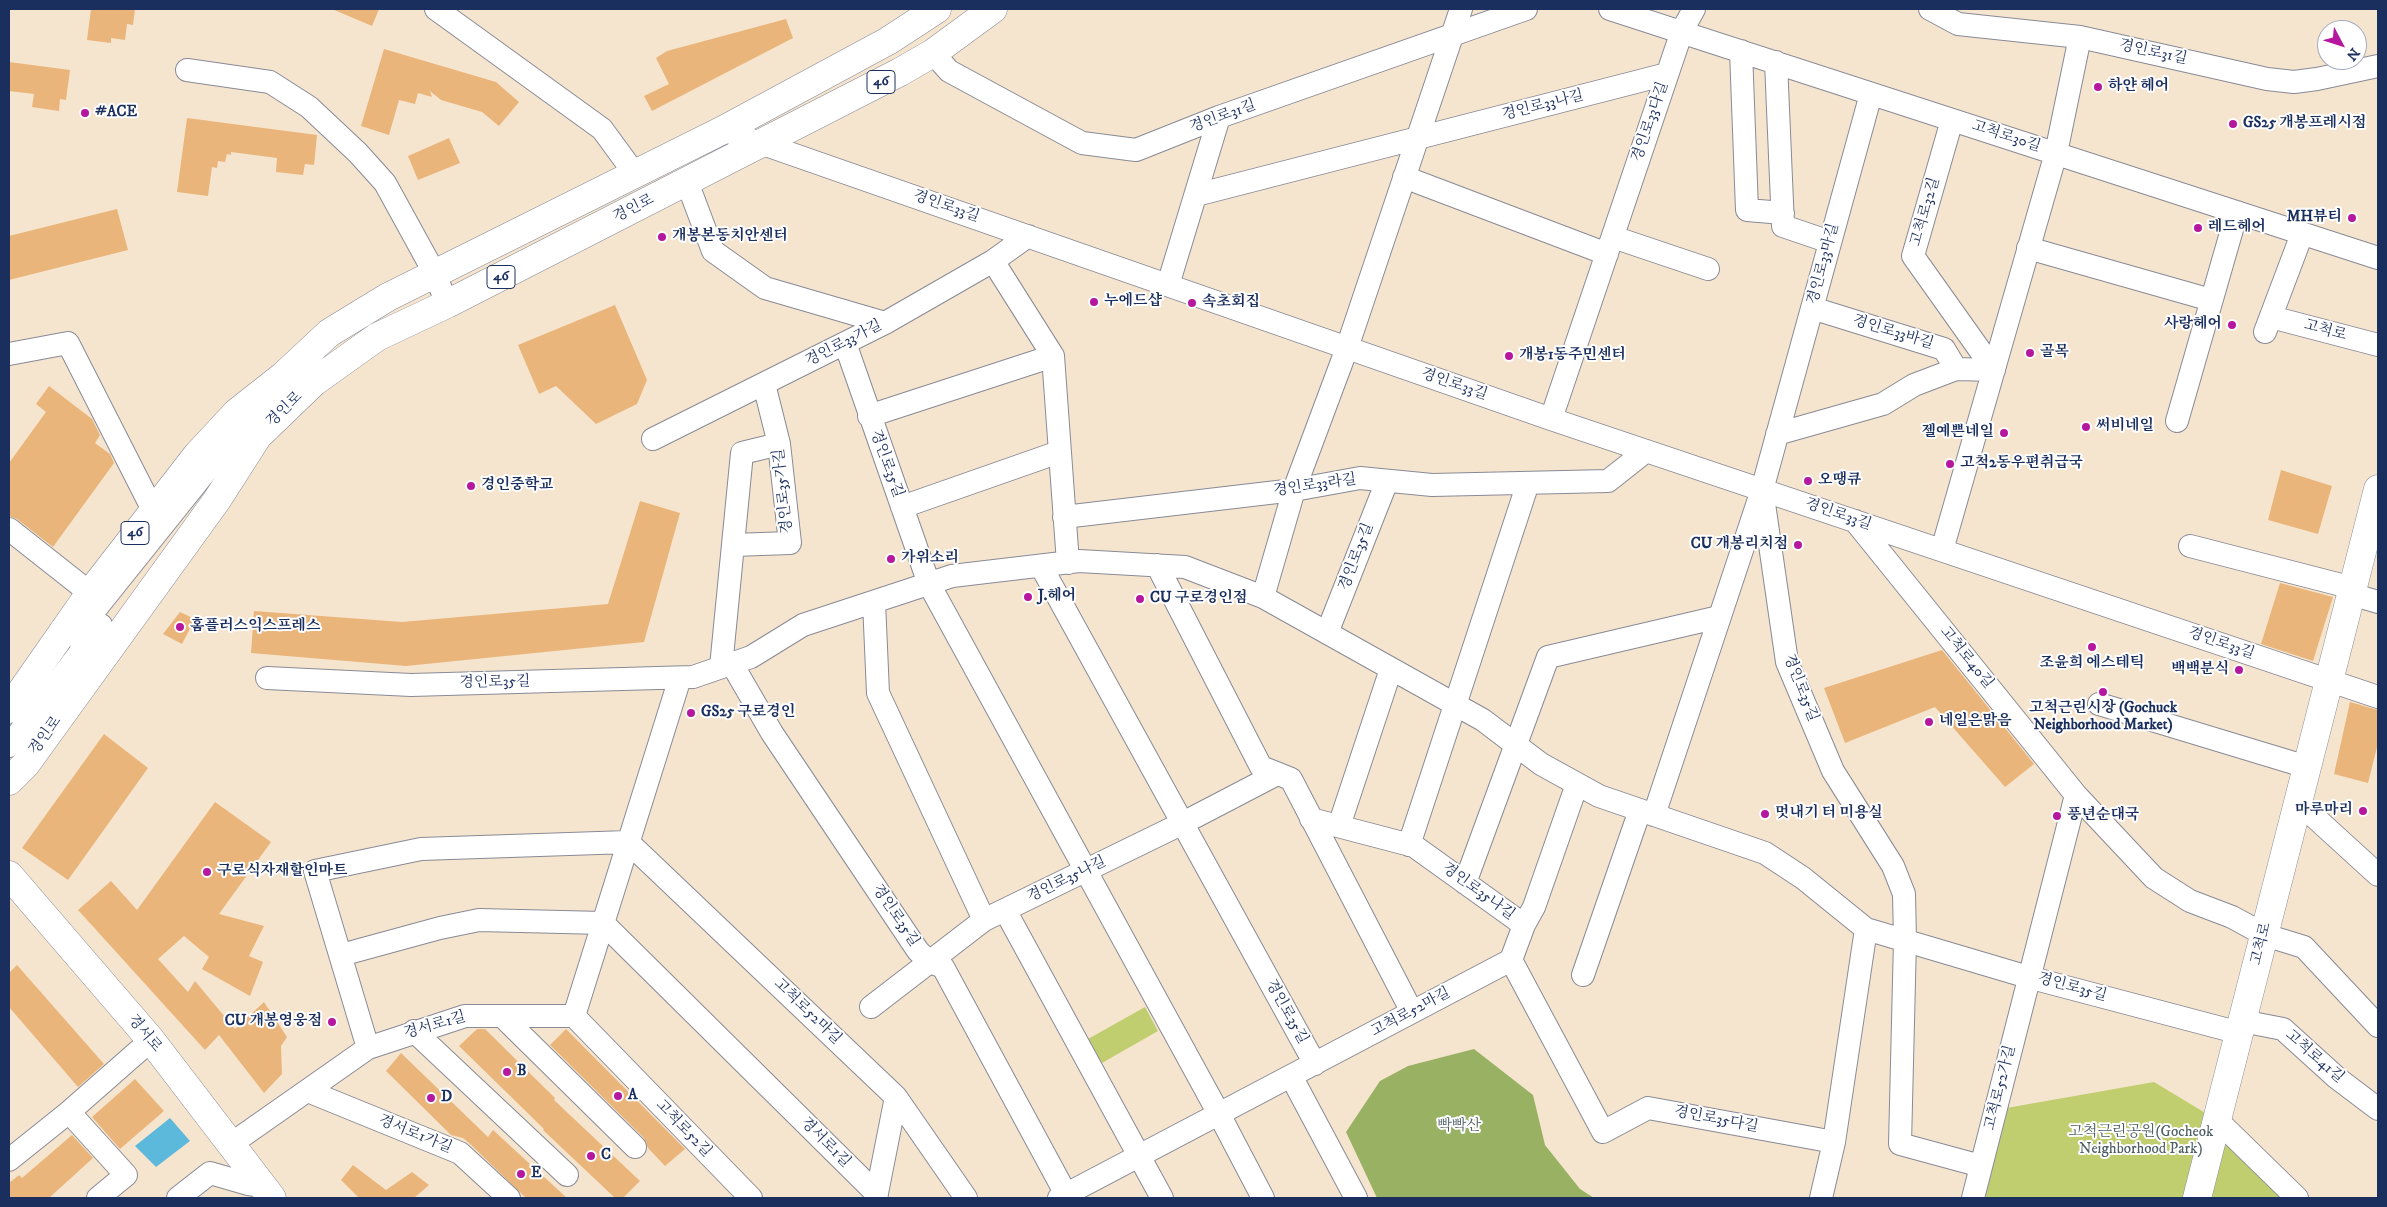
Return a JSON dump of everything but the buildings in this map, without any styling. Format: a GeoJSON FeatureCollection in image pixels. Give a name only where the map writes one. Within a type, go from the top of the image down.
{"type":"FeatureCollection","features":[{"type":"Feature","properties":{"kind":"main road","name":"경인로"},"geometry":{"type":"LineString","coordinates":[[9,710],[90,594],[197,455],[236,413],[283,376],[329,333],[388,297],[724,130],[888,41],[937,9]]}},
{"type":"Feature","properties":{"kind":"main road","name":"경인로"},"geometry":{"type":"LineString","coordinates":[[9,781],[26,764],[217,500],[258,436],[314,382],[377,337],[447,304],[687,182],[933,53],[993,9]]}},
{"type":"Feature","properties":{"kind":"main road","name":"고척로"},"geometry":{"type":"LineString","coordinates":[[2197,1198],[2378,490]]}},
{"type":"Feature","properties":{"kind":"main road","name":"경서로"},"geometry":{"type":"LineString","coordinates":[[9,875],[151,1040],[268,1192]]}},
{"type":"Feature","properties":{"kind":"street","name":"경인로"},"geometry":{"type":"LineString","coordinates":[[436,9],[602,130],[635,174]]}},
{"type":"Feature","properties":{"kind":"street"},"geometry":{"type":"LineString","coordinates":[[1263,597],[1294,490],[1347,348],[1461,9]]}},
{"type":"Feature","properties":{"kind":"street","name":"경인로31길"},"geometry":{"type":"LineString","coordinates":[[933,53],[949,71],[1082,143],[1136,150],[1219,117],[1526,9]]}},
{"type":"Feature","properties":{"kind":"street","name":"고척로30길"},"geometry":{"type":"LineString","coordinates":[[1610,9],[2378,258]]}},
{"type":"Feature","properties":{"kind":"street","name":"경인로33다길"},"geometry":{"type":"LineString","coordinates":[[1551,419],[1667,74],[1682,31],[1694,9]]}},
{"type":"Feature","properties":{"kind":"street","name":"경인로31길"},"geometry":{"type":"LineString","coordinates":[[1930,9],[1958,24],[2080,37],[2267,79],[2294,82],[2318,80],[2378,66]]}},
{"type":"Feature","properties":{"kind":"street"},"geometry":{"type":"LineString","coordinates":[[1942,550],[2056,154],[2080,37]]}},
{"type":"Feature","properties":{"kind":"street"},"geometry":{"type":"LineString","coordinates":[[1741,51],[1747,210],[1783,212]]}},
{"type":"Feature","properties":{"kind":"street"},"geometry":{"type":"LineString","coordinates":[[1776,62],[1783,226],[1830,242]]}},
{"type":"Feature","properties":{"kind":"street"},"geometry":{"type":"LineString","coordinates":[[187,70],[270,82],[309,107],[358,153],[385,183],[435,274],[447,304]]}},
{"type":"Feature","properties":{"kind":"street","name":"경인로33나길"},"geometry":{"type":"LineString","coordinates":[[1196,195],[1667,74]]}},
{"type":"Feature","properties":{"kind":"street","name":"경인로33마길"},"geometry":{"type":"LineString","coordinates":[[1762,490],[1871,94]]}},
{"type":"Feature","properties":{"kind":"street"},"geometry":{"type":"LineString","coordinates":[[1168,285],[1219,117]]}},
{"type":"Feature","properties":{"kind":"street","name":"고척로32길"},"geometry":{"type":"LineString","coordinates":[[1952,120],[1913,256],[1994,370]]}},
{"type":"Feature","properties":{"kind":"street","name":"경인로33길"},"geometry":{"type":"LineString","coordinates":[[724,130],[1551,419],[2329,681]]}},
{"type":"Feature","properties":{"kind":"street"},"geometry":{"type":"LineString","coordinates":[[1404,177],[1610,245],[1708,269]]}},
{"type":"Feature","properties":{"kind":"street"},"geometry":{"type":"LineString","coordinates":[[687,182],[713,251],[728,262],[765,288],[885,324]]}},
{"type":"Feature","properties":{"kind":"street"},"geometry":{"type":"LineString","coordinates":[[2177,421],[2237,212]]}},
{"type":"Feature","properties":{"kind":"street","name":"고척로"},"geometry":{"type":"LineString","coordinates":[[2302,234],[2268,324],[2378,345]]}},
{"type":"Feature","properties":{"kind":"street","name":"경인로33가길"},"geometry":{"type":"LineString","coordinates":[[653,440],[885,324],[993,261],[1028,236]]}},
{"type":"Feature","properties":{"kind":"street"},"geometry":{"type":"LineString","coordinates":[[2028,248],[2211,300]]}},
{"type":"Feature","properties":{"kind":"street"},"geometry":{"type":"LineString","coordinates":[[993,261],[1053,356],[1068,563]]}},
{"type":"Feature","properties":{"kind":"street","name":"경인로33바길"},"geometry":{"type":"LineString","coordinates":[[1812,308],[1944,349],[1956,369]]}},
{"type":"Feature","properties":{"kind":"street"},"geometry":{"type":"LineString","coordinates":[[9,354],[68,343],[153,510]]}},
{"type":"Feature","properties":{"kind":"street","name":"경인로35길"},"geometry":{"type":"LineString","coordinates":[[845,343],[929,584],[1220,1114],[1263,1198]]}},
{"type":"Feature","properties":{"kind":"street"},"geometry":{"type":"LineString","coordinates":[[870,416],[1053,356]]}},
{"type":"Feature","properties":{"kind":"street"},"geometry":{"type":"LineString","coordinates":[[1777,434],[1883,404],[1914,385],[1956,369],[1994,370]]}},
{"type":"Feature","properties":{"kind":"street"},"geometry":{"type":"LineString","coordinates":[[9,714],[136,561],[161,526],[283,376]]}},
{"type":"Feature","properties":{"kind":"street","name":"경인로35가길"},"geometry":{"type":"LineString","coordinates":[[733,545],[790,543],[779,444],[764,384]]}},
{"type":"Feature","properties":{"kind":"street"},"geometry":{"type":"LineString","coordinates":[[9,746],[144,566],[258,436]]}},
{"type":"Feature","properties":{"kind":"street"},"geometry":{"type":"LineString","coordinates":[[726,666],[733,545],[742,453],[779,444]]}},
{"type":"Feature","properties":{"kind":"street","name":"경인로33라길"},"geometry":{"type":"LineString","coordinates":[[1064,517],[1294,490],[1360,478],[1432,485],[1608,481],[1646,451]]}},
{"type":"Feature","properties":{"kind":"street"},"geometry":{"type":"LineString","coordinates":[[902,507],[1060,452]]}},
{"type":"Feature","properties":{"kind":"street","name":"경인로35길"},"geometry":{"type":"LineString","coordinates":[[1327,633],[1387,481]]}},
{"type":"Feature","properties":{"kind":"street"},"geometry":{"type":"LineString","coordinates":[[1409,845],[1528,483]]}},
{"type":"Feature","properties":{"kind":"street"},"geometry":{"type":"LineString","coordinates":[[1583,976],[1647,813],[1719,618],[1762,490]]}},
{"type":"Feature","properties":{"kind":"street","name":"경인로35길"},"geometry":{"type":"LineString","coordinates":[[1762,490],[1787,662],[1833,771],[1892,866],[1904,894],[1905,940],[1900,1144],[1981,1166]]}},
{"type":"Feature","properties":{"kind":"street","name":"고척로40길"},"geometry":{"type":"LineString","coordinates":[[1855,521],[2076,795],[2154,878],[2190,902],[2232,917],[2264,935],[2304,947],[2378,1026]]}},
{"type":"Feature","properties":{"kind":"street"},"geometry":{"type":"LineString","coordinates":[[9,529],[90,594]]}},
{"type":"Feature","properties":{"kind":"street"},"geometry":{"type":"LineString","coordinates":[[2190,546],[2352,591],[2378,602]]}},
{"type":"Feature","properties":{"kind":"street","name":"경인로35길"},"geometry":{"type":"LineString","coordinates":[[267,678],[410,685],[693,677],[751,657],[803,625],[952,576],[1079,561],[1185,567],[1263,597],[1483,720],[1541,764],[1599,796],[1765,853],[1803,878],[1866,929],[2028,977],[2241,1027]]}},
{"type":"Feature","properties":{"kind":"street"},"geometry":{"type":"LineString","coordinates":[[1157,565],[1261,767],[1291,779],[1412,1012]]}},
{"type":"Feature","properties":{"kind":"street","name":"경인로35길"},"geometry":{"type":"LineString","coordinates":[[1041,566],[1315,1064]]}},
{"type":"Feature","properties":{"kind":"street"},"geometry":{"type":"LineString","coordinates":[[874,602],[878,693],[984,920]]}},
{"type":"Feature","properties":{"kind":"street"},"geometry":{"type":"LineString","coordinates":[[1465,883],[1548,657],[1719,618]]}},
{"type":"Feature","properties":{"kind":"street","name":"경인로35길"},"geometry":{"type":"LineString","coordinates":[[726,666],[918,951],[930,962],[943,967],[1064,1197]]}},
{"type":"Feature","properties":{"kind":"street"},"geometry":{"type":"LineString","coordinates":[[1339,826],[1391,669]]}},
{"type":"Feature","properties":{"kind":"street"},"geometry":{"type":"LineString","coordinates":[[574,1016],[680,678]]}},
{"type":"Feature","properties":{"kind":"street"},"geometry":{"type":"LineString","coordinates":[[2329,681],[2378,697]]}},
{"type":"Feature","properties":{"kind":"street"},"geometry":{"type":"LineString","coordinates":[[2099,704],[2307,767]]}},
{"type":"Feature","properties":{"kind":"street","name":"경인로35나길"},"geometry":{"type":"LineString","coordinates":[[871,1007],[984,920],[1087,871],[1277,774]]}},
{"type":"Feature","properties":{"kind":"street"},"geometry":{"type":"LineString","coordinates":[[1524,924],[1534,907],[1577,784]]}},
{"type":"Feature","properties":{"kind":"street"},"geometry":{"type":"LineString","coordinates":[[2028,977],[2076,795]]}},
{"type":"Feature","properties":{"kind":"street"},"geometry":{"type":"LineString","coordinates":[[2298,802],[2378,875]]}},
{"type":"Feature","properties":{"kind":"street","name":"경인로35나길"},"geometry":{"type":"LineString","coordinates":[[1312,819],[1409,845],[1524,924],[1511,960]]}},
{"type":"Feature","properties":{"kind":"street"},"geometry":{"type":"LineString","coordinates":[[368,1048],[342,955],[315,871],[422,849],[628,842]]}},
{"type":"Feature","properties":{"kind":"street","name":"고척로52마길"},"geometry":{"type":"LineString","coordinates":[[628,842],[896,1097],[966,1198]]}},
{"type":"Feature","properties":{"kind":"street"},"geometry":{"type":"LineString","coordinates":[[1005,910],[1162,1198]]}},
{"type":"Feature","properties":{"kind":"street"},"geometry":{"type":"LineString","coordinates":[[342,955],[440,928],[479,920],[603,923]]}},
{"type":"Feature","properties":{"kind":"street","name":"경서로1길"},"geometry":{"type":"LineString","coordinates":[[603,923],[877,1196]]}},
{"type":"Feature","properties":{"kind":"street"},"geometry":{"type":"LineString","coordinates":[[1821,1198],[1834,1142],[1866,929]]}},
{"type":"Feature","properties":{"kind":"street","name":"고척로52마길"},"geometry":{"type":"LineString","coordinates":[[1064,1197],[1511,960]]}},
{"type":"Feature","properties":{"kind":"street","name":"경인로35다길"},"geometry":{"type":"LineString","coordinates":[[1511,960],[1603,1132],[1648,1108],[1834,1142]]}},
{"type":"Feature","properties":{"kind":"street","name":"고척로52가길"},"geometry":{"type":"LineString","coordinates":[[1973,1198],[2028,977]]}},
{"type":"Feature","properties":{"kind":"street","name":"경서로1길"},"geometry":{"type":"LineString","coordinates":[[231,1144],[368,1048],[414,1031],[465,1016],[574,1016]]}},
{"type":"Feature","properties":{"kind":"street"},"geometry":{"type":"LineString","coordinates":[[502,1016],[635,1147]]}},
{"type":"Feature","properties":{"kind":"street","name":"고척로52길"},"geometry":{"type":"LineString","coordinates":[[574,1016],[751,1198]]}},
{"type":"Feature","properties":{"kind":"street","name":"고척로41길"},"geometry":{"type":"LineString","coordinates":[[2241,1027],[2283,1029],[2337,1078],[2378,1109]]}},
{"type":"Feature","properties":{"kind":"street"},"geometry":{"type":"LineString","coordinates":[[414,1031],[567,1175]]}},
{"type":"Feature","properties":{"kind":"street"},"geometry":{"type":"LineString","coordinates":[[9,1160],[69,1112],[151,1040]]}},
{"type":"Feature","properties":{"kind":"street"},"geometry":{"type":"LineString","coordinates":[[1290,1076],[1356,1198]]}},
{"type":"Feature","properties":{"kind":"street","name":"경서로1가길"},"geometry":{"type":"LineString","coordinates":[[310,1089],[315,1094],[460,1153],[509,1198]]}},
{"type":"Feature","properties":{"kind":"street"},"geometry":{"type":"LineString","coordinates":[[877,1196],[896,1097]]}},
{"type":"Feature","properties":{"kind":"street"},"geometry":{"type":"LineString","coordinates":[[69,1112],[126,1175],[98,1198]]}},
{"type":"Feature","properties":{"kind":"street"},"geometry":{"type":"LineString","coordinates":[[2217,1120],[2297,1198]]}},
{"type":"Feature","properties":{"kind":"street"},"geometry":{"type":"LineString","coordinates":[[178,1198],[210,1173],[268,1192]]}},
{"type":"Feature","properties":{"kind":"green space"},"geometry":{"type":"Polygon","coordinates":[[[1145,1007],[1158,1031],[1102,1063],[1088,1039],[1145,1007]]]}},
{"type":"Feature","properties":{"kind":"green space","name":"빡빡산"},"geometry":{"type":"Polygon","coordinates":[[[1474,1049],[1533,1095],[1545,1145],[1580,1189],[1594,1198],[1377,1198],[1346,1132],[1380,1081],[1408,1066],[1474,1049]]]}},
{"type":"Feature","properties":{"kind":"green space","name":"고척근린공원(Gocheok Neighborhood Park)"},"geometry":{"type":"Polygon","coordinates":[[[2154,1082],[2217,1120],[2297,1198],[1973,1198],[1995,1110],[2154,1082]]]}},
{"type":"Feature","properties":{"kind":"water"},"geometry":{"type":"Polygon","coordinates":[[[170,1118],[190,1141],[156,1167],[135,1146],[170,1118]]]}},
{"type":"Feature","properties":{"kind":"place","name":"하얀 헤어"},"geometry":{"type":"Point","coordinates":[2098,87]}},
{"type":"Feature","properties":{"kind":"place","name":"#ACE"},"geometry":{"type":"Point","coordinates":[85,113]}},
{"type":"Feature","properties":{"kind":"place","name":"GS25 개봉프레시점"},"geometry":{"type":"Point","coordinates":[2233,124]}},
{"type":"Feature","properties":{"kind":"place","name":"MH뷰티"},"geometry":{"type":"Point","coordinates":[2352,218]}},
{"type":"Feature","properties":{"kind":"place","name":"레드헤어"},"geometry":{"type":"Point","coordinates":[2198,228]}},
{"type":"Feature","properties":{"kind":"place","name":"개봉본동치안센터"},"geometry":{"type":"Point","coordinates":[662,237]}},
{"type":"Feature","properties":{"kind":"place","name":"누에드샵"},"geometry":{"type":"Point","coordinates":[1094,302]}},
{"type":"Feature","properties":{"kind":"place","name":"속초회집"},"geometry":{"type":"Point","coordinates":[1192,303]}},
{"type":"Feature","properties":{"kind":"place","name":"사랑헤어"},"geometry":{"type":"Point","coordinates":[2232,325]}},
{"type":"Feature","properties":{"kind":"place","name":"골목"},"geometry":{"type":"Point","coordinates":[2030,353]}},
{"type":"Feature","properties":{"kind":"place","name":"개봉1동주민센터"},"geometry":{"type":"Point","coordinates":[1509,356]}},
{"type":"Feature","properties":{"kind":"place","name":"써비네일"},"geometry":{"type":"Point","coordinates":[2086,427]}},
{"type":"Feature","properties":{"kind":"place","name":"젤예쁜네일"},"geometry":{"type":"Point","coordinates":[2004,433]}},
{"type":"Feature","properties":{"kind":"place","name":"고척2동우편취급국"},"geometry":{"type":"Point","coordinates":[1950,464]}},
{"type":"Feature","properties":{"kind":"place","name":"오땡큐"},"geometry":{"type":"Point","coordinates":[1808,481]}},
{"type":"Feature","properties":{"kind":"place","name":"경인중학교"},"geometry":{"type":"Point","coordinates":[471,486]}},
{"type":"Feature","properties":{"kind":"place","name":"CU 개봉리치점"},"geometry":{"type":"Point","coordinates":[1798,545]}},
{"type":"Feature","properties":{"kind":"place","name":"가위소리"},"geometry":{"type":"Point","coordinates":[891,559]}},
{"type":"Feature","properties":{"kind":"place","name":"J.헤어"},"geometry":{"type":"Point","coordinates":[1028,597]}},
{"type":"Feature","properties":{"kind":"place","name":"CU 구로경인점"},"geometry":{"type":"Point","coordinates":[1140,599]}},
{"type":"Feature","properties":{"kind":"place","name":"홈플러스익스프레스"},"geometry":{"type":"Point","coordinates":[180,627]}},
{"type":"Feature","properties":{"kind":"place","name":"조윤희 에스테틱"},"geometry":{"type":"Point","coordinates":[2092,647]}},
{"type":"Feature","properties":{"kind":"place","name":"백백분식"},"geometry":{"type":"Point","coordinates":[2239,670]}},
{"type":"Feature","properties":{"kind":"place","name":"고척근린시장 (Gochuck Neighborhood Market)"},"geometry":{"type":"Point","coordinates":[2103,692]}},
{"type":"Feature","properties":{"kind":"place","name":"GS25 구로경인"},"geometry":{"type":"Point","coordinates":[691,713]}},
{"type":"Feature","properties":{"kind":"place","name":"네일은맑음"},"geometry":{"type":"Point","coordinates":[1929,722]}},
{"type":"Feature","properties":{"kind":"place","name":"마루마리"},"geometry":{"type":"Point","coordinates":[2363,811]}},
{"type":"Feature","properties":{"kind":"place","name":"멋내기 터 미용실"},"geometry":{"type":"Point","coordinates":[1765,814]}},
{"type":"Feature","properties":{"kind":"place","name":"풍년순대국"},"geometry":{"type":"Point","coordinates":[2057,816]}},
{"type":"Feature","properties":{"kind":"place","name":"구로식자재할인마트"},"geometry":{"type":"Point","coordinates":[207,872]}},
{"type":"Feature","properties":{"kind":"place","name":"CU 개봉영웅점"},"geometry":{"type":"Point","coordinates":[332,1022]}},
{"type":"Feature","properties":{"kind":"place","name":"B"},"geometry":{"type":"Point","coordinates":[507,1072]}},
{"type":"Feature","properties":{"kind":"place","name":"A"},"geometry":{"type":"Point","coordinates":[618,1096]}},
{"type":"Feature","properties":{"kind":"place","name":"D"},"geometry":{"type":"Point","coordinates":[431,1098]}},
{"type":"Feature","properties":{"kind":"place","name":"C"},"geometry":{"type":"Point","coordinates":[591,1156]}},
{"type":"Feature","properties":{"kind":"place","name":"E"},"geometry":{"type":"Point","coordinates":[521,1174]}}]}
